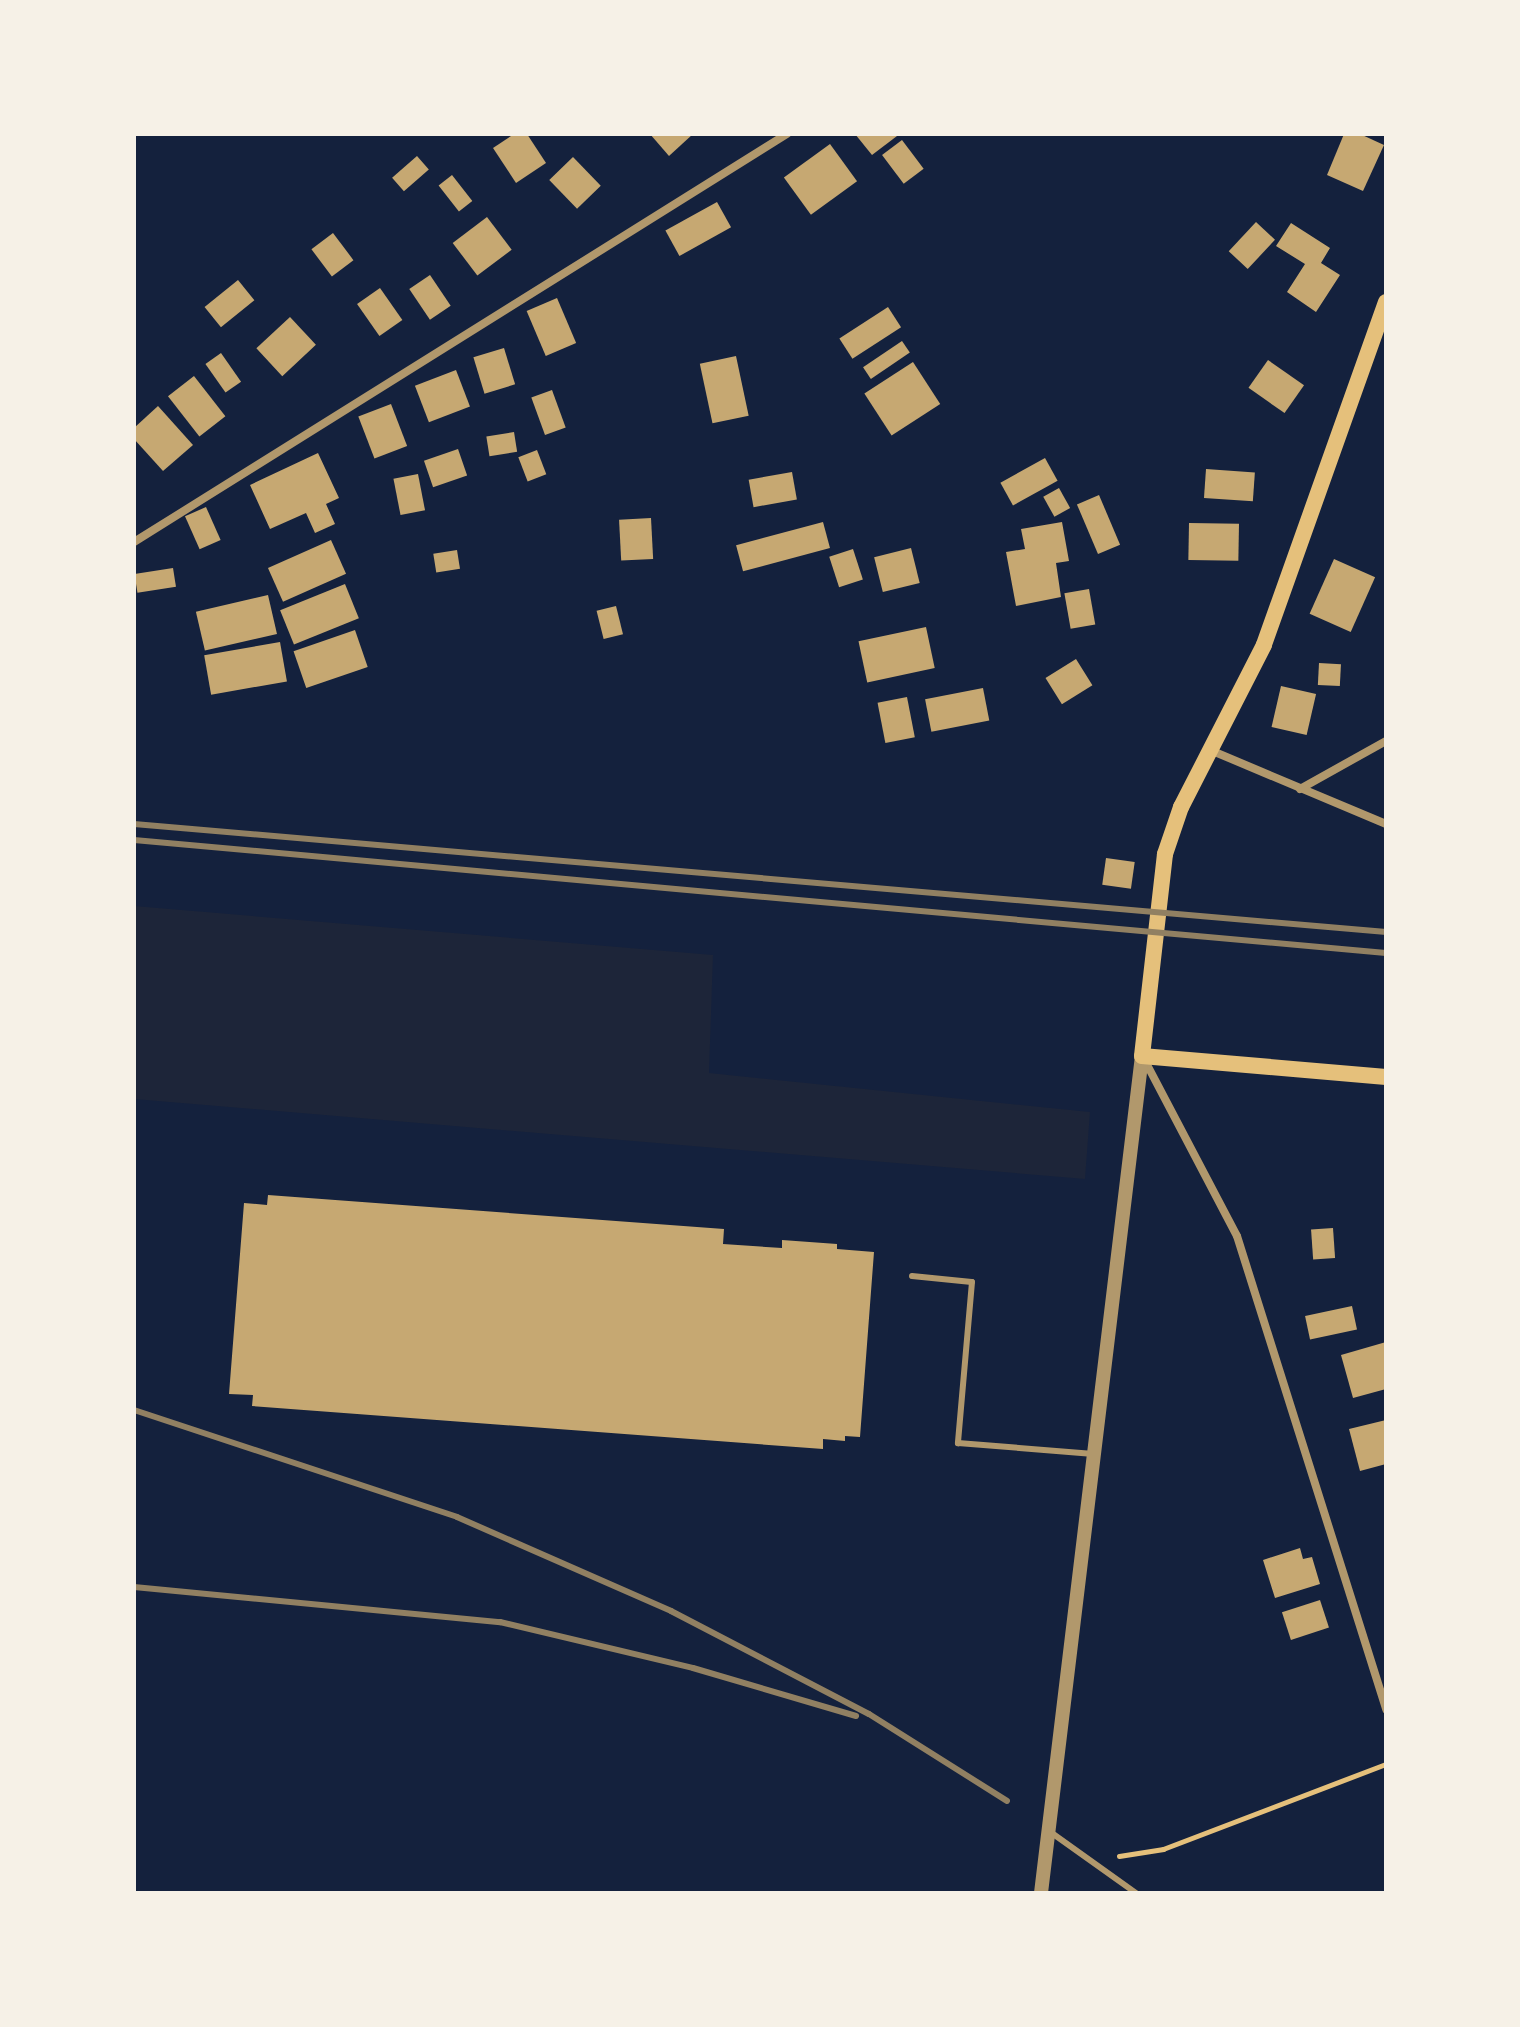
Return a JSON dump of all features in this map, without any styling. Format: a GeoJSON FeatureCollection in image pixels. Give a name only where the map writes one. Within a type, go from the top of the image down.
{"type":"FeatureCollection","features":[{"type":"Feature","properties":{"kind":"main road"},"geometry":{"type":"LineString","coordinates":[[1386,302],[1264,645],[1181,807],[1165,854],[1142,1056],[1386,1077]]}},
{"type":"Feature","properties":{"kind":"street"},"geometry":{"type":"LineString","coordinates":[[134,542],[787,134]]}},
{"type":"Feature","properties":{"kind":"street"},"geometry":{"type":"LineString","coordinates":[[1300,789],[1386,741]]}},
{"type":"Feature","properties":{"kind":"street"},"geometry":{"type":"LineString","coordinates":[[1210,750],[1386,824]]}},
{"type":"Feature","properties":{"kind":"street"},"geometry":{"type":"LineString","coordinates":[[1041,1893],[1142,1056]]}},
{"type":"Feature","properties":{"kind":"street"},"geometry":{"type":"LineString","coordinates":[[1142,1056],[1237,1236],[1386,1710]]}},
{"type":"Feature","properties":{"kind":"lane"},"geometry":{"type":"LineString","coordinates":[[912,1276],[972,1282],[958,1443],[1094,1454]]}},
{"type":"Feature","properties":{"kind":"lane"},"geometry":{"type":"LineString","coordinates":[[1049,1831],[1136,1893]]}},
{"type":"Feature","properties":{"kind":"path"},"geometry":{"type":"LineString","coordinates":[[1091,1861],[1163,1849],[1386,1764]]}},
{"type":"Feature","properties":{"kind":"shaded area"},"geometry":{"type":"Polygon","coordinates":[[[134,906],[713,955],[709,1073],[1090,1112],[1085,1179],[134,1099],[134,906]]]}},
{"type":"Feature","properties":{"kind":"building"},"geometry":{"type":"Polygon","coordinates":[[[514,134],[527,134],[546,163],[516,183],[493,148],[514,134]]]}},
{"type":"Feature","properties":{"kind":"building"},"geometry":{"type":"Polygon","coordinates":[[[650,134],[693,134],[669,156],[650,134]]]}},
{"type":"Feature","properties":{"kind":"building"},"geometry":{"type":"Polygon","coordinates":[[[855,134],[895,134],[897,136],[872,155],[855,134]]]}},
{"type":"Feature","properties":{"kind":"building"},"geometry":{"type":"Polygon","coordinates":[[[1344,134],[1360,134],[1384,145],[1363,191],[1327,175],[1344,134]]]}},
{"type":"Feature","properties":{"kind":"building"},"geometry":{"type":"Polygon","coordinates":[[[902,140],[924,169],[904,184],[882,155],[902,140]]]}},
{"type":"Feature","properties":{"kind":"building"},"geometry":{"type":"Polygon","coordinates":[[[830,144],[857,181],[811,215],[784,178],[830,144]]]}},
{"type":"Feature","properties":{"kind":"building"},"geometry":{"type":"Polygon","coordinates":[[[417,156],[429,170],[404,191],[392,178],[417,156]]]}},
{"type":"Feature","properties":{"kind":"building"},"geometry":{"type":"Polygon","coordinates":[[[573,157],[601,186],[577,209],[549,180],[573,157]]]}},
{"type":"Feature","properties":{"kind":"building"},"geometry":{"type":"Polygon","coordinates":[[[452,175],[472,201],[459,211],[439,185],[452,175]]]}},
{"type":"Feature","properties":{"kind":"building"},"geometry":{"type":"Polygon","coordinates":[[[717,202],[731,227],[679,256],[665,231],[717,202]]]}},
{"type":"Feature","properties":{"kind":"building"},"geometry":{"type":"Polygon","coordinates":[[[487,217],[512,250],[477,276],[453,243],[487,217]]]}},
{"type":"Feature","properties":{"kind":"building"},"geometry":{"type":"Polygon","coordinates":[[[1256,222],[1275,240],[1248,269],[1229,251],[1256,222]]]}},
{"type":"Feature","properties":{"kind":"building"},"geometry":{"type":"Polygon","coordinates":[[[1291,223],[1330,248],[1321,263],[1340,275],[1316,312],[1287,292],[1305,264],[1276,246],[1291,223]]]}},
{"type":"Feature","properties":{"kind":"building"},"geometry":{"type":"Polygon","coordinates":[[[333,233],[353,260],[332,276],[311,249],[333,233]]]}},
{"type":"Feature","properties":{"kind":"building"},"geometry":{"type":"Polygon","coordinates":[[[430,275],[451,306],[430,320],[409,289],[430,275]]]}},
{"type":"Feature","properties":{"kind":"building"},"geometry":{"type":"Polygon","coordinates":[[[238,280],[254,300],[221,327],[205,307],[238,280]]]}},
{"type":"Feature","properties":{"kind":"building"},"geometry":{"type":"Polygon","coordinates":[[[380,288],[402,320],[379,336],[357,304],[380,288]]]}},
{"type":"Feature","properties":{"kind":"building"},"geometry":{"type":"Polygon","coordinates":[[[557,298],[576,343],[546,356],[527,311],[557,298]]]}},
{"type":"Feature","properties":{"kind":"building"},"geometry":{"type":"Polygon","coordinates":[[[888,307],[901,327],[852,359],[839,339],[888,307]]]}},
{"type":"Feature","properties":{"kind":"building"},"geometry":{"type":"Polygon","coordinates":[[[290,317],[316,345],[282,376],[256,348],[290,317]]]}},
{"type":"Feature","properties":{"kind":"building"},"geometry":{"type":"Polygon","coordinates":[[[902,341],[910,353],[871,379],[863,367],[902,341]]]}},
{"type":"Feature","properties":{"kind":"building"},"geometry":{"type":"Polygon","coordinates":[[[504,348],[515,384],[485,394],[473,357],[504,348]]]}},
{"type":"Feature","properties":{"kind":"building"},"geometry":{"type":"Polygon","coordinates":[[[221,353],[241,382],[226,393],[205,364],[221,353]]]}},
{"type":"Feature","properties":{"kind":"building"},"geometry":{"type":"Polygon","coordinates":[[[736,356],[749,416],[712,423],[700,364],[736,356]]]}},
{"type":"Feature","properties":{"kind":"building"},"geometry":{"type":"Polygon","coordinates":[[[1268,360],[1304,385],[1285,413],[1248,388],[1268,360]]]}},
{"type":"Feature","properties":{"kind":"building"},"geometry":{"type":"Polygon","coordinates":[[[913,362],[940,404],[892,436],[864,394],[913,362]]]}},
{"type":"Feature","properties":{"kind":"building"},"geometry":{"type":"Polygon","coordinates":[[[456,370],[470,406],[429,422],[415,386],[456,370]]]}},
{"type":"Feature","properties":{"kind":"building"},"geometry":{"type":"Polygon","coordinates":[[[194,376],[225,416],[199,437],[168,396],[194,376]]]}},
{"type":"Feature","properties":{"kind":"building"},"geometry":{"type":"Polygon","coordinates":[[[552,390],[566,428],[545,435],[531,398],[552,390]]]}},
{"type":"Feature","properties":{"kind":"building"},"geometry":{"type":"Polygon","coordinates":[[[391,404],[407,446],[374,459],[358,417],[391,404]]]}},
{"type":"Feature","properties":{"kind":"building"},"geometry":{"type":"Polygon","coordinates":[[[158,406],[193,445],[163,471],[134,439],[134,428],[158,406]]]}},
{"type":"Feature","properties":{"kind":"building"},"geometry":{"type":"Polygon","coordinates":[[[514,432],[517,452],[489,456],[486,436],[514,432]]]}},
{"type":"Feature","properties":{"kind":"building"},"geometry":{"type":"Polygon","coordinates":[[[458,449],[467,475],[433,487],[424,461],[458,449]]]}},
{"type":"Feature","properties":{"kind":"building"},"geometry":{"type":"Polygon","coordinates":[[[537,450],[546,474],[528,481],[518,457],[537,450]]]}},
{"type":"Feature","properties":{"kind":"building"},"geometry":{"type":"Polygon","coordinates":[[[318,453],[339,498],[326,504],[335,524],[315,533],[306,513],[270,529],[250,485],[318,453]]]}},
{"type":"Feature","properties":{"kind":"building"},"geometry":{"type":"Polygon","coordinates":[[[1045,458],[1058,481],[1013,505],[1000,483],[1045,458]]]}},
{"type":"Feature","properties":{"kind":"building"},"geometry":{"type":"Polygon","coordinates":[[[1206,469],[1255,472],[1253,501],[1204,498],[1206,469]]]}},
{"type":"Feature","properties":{"kind":"building"},"geometry":{"type":"Polygon","coordinates":[[[792,472],[797,500],[754,507],[749,480],[792,472]]]}},
{"type":"Feature","properties":{"kind":"building"},"geometry":{"type":"Polygon","coordinates":[[[418,474],[425,510],[401,515],[393,479],[418,474]]]}},
{"type":"Feature","properties":{"kind":"building"},"geometry":{"type":"Polygon","coordinates":[[[1059,488],[1070,508],[1054,517],[1043,497],[1059,488]]]}},
{"type":"Feature","properties":{"kind":"building"},"geometry":{"type":"Polygon","coordinates":[[[1099,495],[1120,545],[1098,554],[1077,504],[1099,495]]]}},
{"type":"Feature","properties":{"kind":"building"},"geometry":{"type":"Polygon","coordinates":[[[206,507],[221,540],[200,549],[185,516],[206,507]]]}},
{"type":"Feature","properties":{"kind":"building"},"geometry":{"type":"Polygon","coordinates":[[[651,518],[653,559],[621,561],[619,520],[651,518]]]}},
{"type":"Feature","properties":{"kind":"building"},"geometry":{"type":"Polygon","coordinates":[[[823,522],[830,548],[743,571],[736,545],[823,522]]]}},
{"type":"Feature","properties":{"kind":"building"},"geometry":{"type":"Polygon","coordinates":[[[1062,522],[1069,561],[1056,563],[1061,597],[1016,606],[1006,552],[1025,549],[1021,529],[1062,522]]]}},
{"type":"Feature","properties":{"kind":"building"},"geometry":{"type":"Polygon","coordinates":[[[1189,523],[1239,524],[1238,561],[1188,560],[1189,523]]]}},
{"type":"Feature","properties":{"kind":"building"},"geometry":{"type":"Polygon","coordinates":[[[331,540],[346,574],[283,602],[268,568],[331,540]]]}},
{"type":"Feature","properties":{"kind":"building"},"geometry":{"type":"Polygon","coordinates":[[[911,548],[920,583],[883,592],[874,557],[911,548]]]}},
{"type":"Feature","properties":{"kind":"building"},"geometry":{"type":"Polygon","coordinates":[[[853,549],[863,579],[839,587],[829,557],[853,549]]]}},
{"type":"Feature","properties":{"kind":"building"},"geometry":{"type":"Polygon","coordinates":[[[457,550],[460,569],[436,573],[433,554],[457,550]]]}},
{"type":"Feature","properties":{"kind":"building"},"geometry":{"type":"Polygon","coordinates":[[[1334,559],[1375,577],[1351,632],[1310,614],[1334,559]]]}},
{"type":"Feature","properties":{"kind":"building"},"geometry":{"type":"Polygon","coordinates":[[[173,568],[176,587],[137,593],[134,574],[173,568]]]}},
{"type":"Feature","properties":{"kind":"building"},"geometry":{"type":"Polygon","coordinates":[[[345,584],[359,618],[294,645],[280,610],[345,584]]]}},
{"type":"Feature","properties":{"kind":"building"},"geometry":{"type":"Polygon","coordinates":[[[1089,589],[1095,624],[1071,629],[1064,593],[1089,589]]]}},
{"type":"Feature","properties":{"kind":"building"},"geometry":{"type":"Polygon","coordinates":[[[268,595],[277,634],[205,651],[196,612],[268,595]]]}},
{"type":"Feature","properties":{"kind":"building"},"geometry":{"type":"Polygon","coordinates":[[[616,606],[623,634],[604,639],[597,611],[616,606]]]}},
{"type":"Feature","properties":{"kind":"building"},"geometry":{"type":"Polygon","coordinates":[[[926,627],[935,668],[867,682],[859,641],[926,627]]]}},
{"type":"Feature","properties":{"kind":"building"},"geometry":{"type":"Polygon","coordinates":[[[355,630],[368,667],[306,688],[294,651],[355,630]]]}},
{"type":"Feature","properties":{"kind":"building"},"geometry":{"type":"Polygon","coordinates":[[[280,642],[287,681],[211,695],[204,655],[280,642]]]}},
{"type":"Feature","properties":{"kind":"building"},"geometry":{"type":"Polygon","coordinates":[[[1076,659],[1092,685],[1062,704],[1045,678],[1076,659]]]}},
{"type":"Feature","properties":{"kind":"building"},"geometry":{"type":"Polygon","coordinates":[[[1319,663],[1341,664],[1340,686],[1318,685],[1319,663]]]}},
{"type":"Feature","properties":{"kind":"building"},"geometry":{"type":"Polygon","coordinates":[[[1281,686],[1316,694],[1307,735],[1272,727],[1281,686]]]}},
{"type":"Feature","properties":{"kind":"building"},"geometry":{"type":"Polygon","coordinates":[[[983,688],[989,720],[931,732],[925,699],[983,688]]]}},
{"type":"Feature","properties":{"kind":"building"},"geometry":{"type":"Polygon","coordinates":[[[907,697],[915,737],[885,743],[878,703],[907,697]]]}},
{"type":"Feature","properties":{"kind":"building"},"geometry":{"type":"Polygon","coordinates":[[[1106,858],[1135,862],[1131,889],[1102,885],[1106,858]]]}},
{"type":"Feature","properties":{"kind":"building"},"geometry":{"type":"Polygon","coordinates":[[[268,1195],[724,1229],[723,1244],[782,1248],[782,1240],[837,1244],[837,1249],[874,1252],[860,1437],[845,1436],[845,1441],[823,1439],[823,1449],[252,1406],[253,1395],[229,1394],[244,1203],[267,1205],[268,1195]]]}},
{"type":"Feature","properties":{"kind":"building"},"geometry":{"type":"Polygon","coordinates":[[[1333,1228],[1335,1258],[1313,1259],[1311,1230],[1333,1228]]]}},
{"type":"Feature","properties":{"kind":"building"},"geometry":{"type":"Polygon","coordinates":[[[1352,1306],[1357,1329],[1310,1339],[1305,1316],[1352,1306]]]}},
{"type":"Feature","properties":{"kind":"building"},"geometry":{"type":"Polygon","coordinates":[[[1386,1342],[1386,1389],[1353,1398],[1341,1355],[1386,1342]]]}},
{"type":"Feature","properties":{"kind":"building"},"geometry":{"type":"Polygon","coordinates":[[[1386,1420],[1386,1464],[1360,1471],[1349,1429],[1386,1420]]]}},
{"type":"Feature","properties":{"kind":"building"},"geometry":{"type":"Polygon","coordinates":[[[1300,1548],[1303,1559],[1312,1557],[1320,1584],[1275,1598],[1263,1560],[1300,1548]]]}},
{"type":"Feature","properties":{"kind":"building"},"geometry":{"type":"Polygon","coordinates":[[[1320,1600],[1329,1628],[1291,1640],[1282,1612],[1320,1600]]]}},
{"type":"Feature","properties":{"kind":"railway"},"geometry":{"type":"LineString","coordinates":[[134,824],[1386,932]]}},
{"type":"Feature","properties":{"kind":"railway"},"geometry":{"type":"LineString","coordinates":[[134,840],[1386,953]]}},
{"type":"Feature","properties":{"kind":"railway"},"geometry":{"type":"LineString","coordinates":[[134,1410],[457,1517],[671,1611],[869,1714],[1007,1801]]}},
{"type":"Feature","properties":{"kind":"railway"},"geometry":{"type":"LineString","coordinates":[[134,1587],[500,1622],[693,1668],[856,1716]]}}]}
